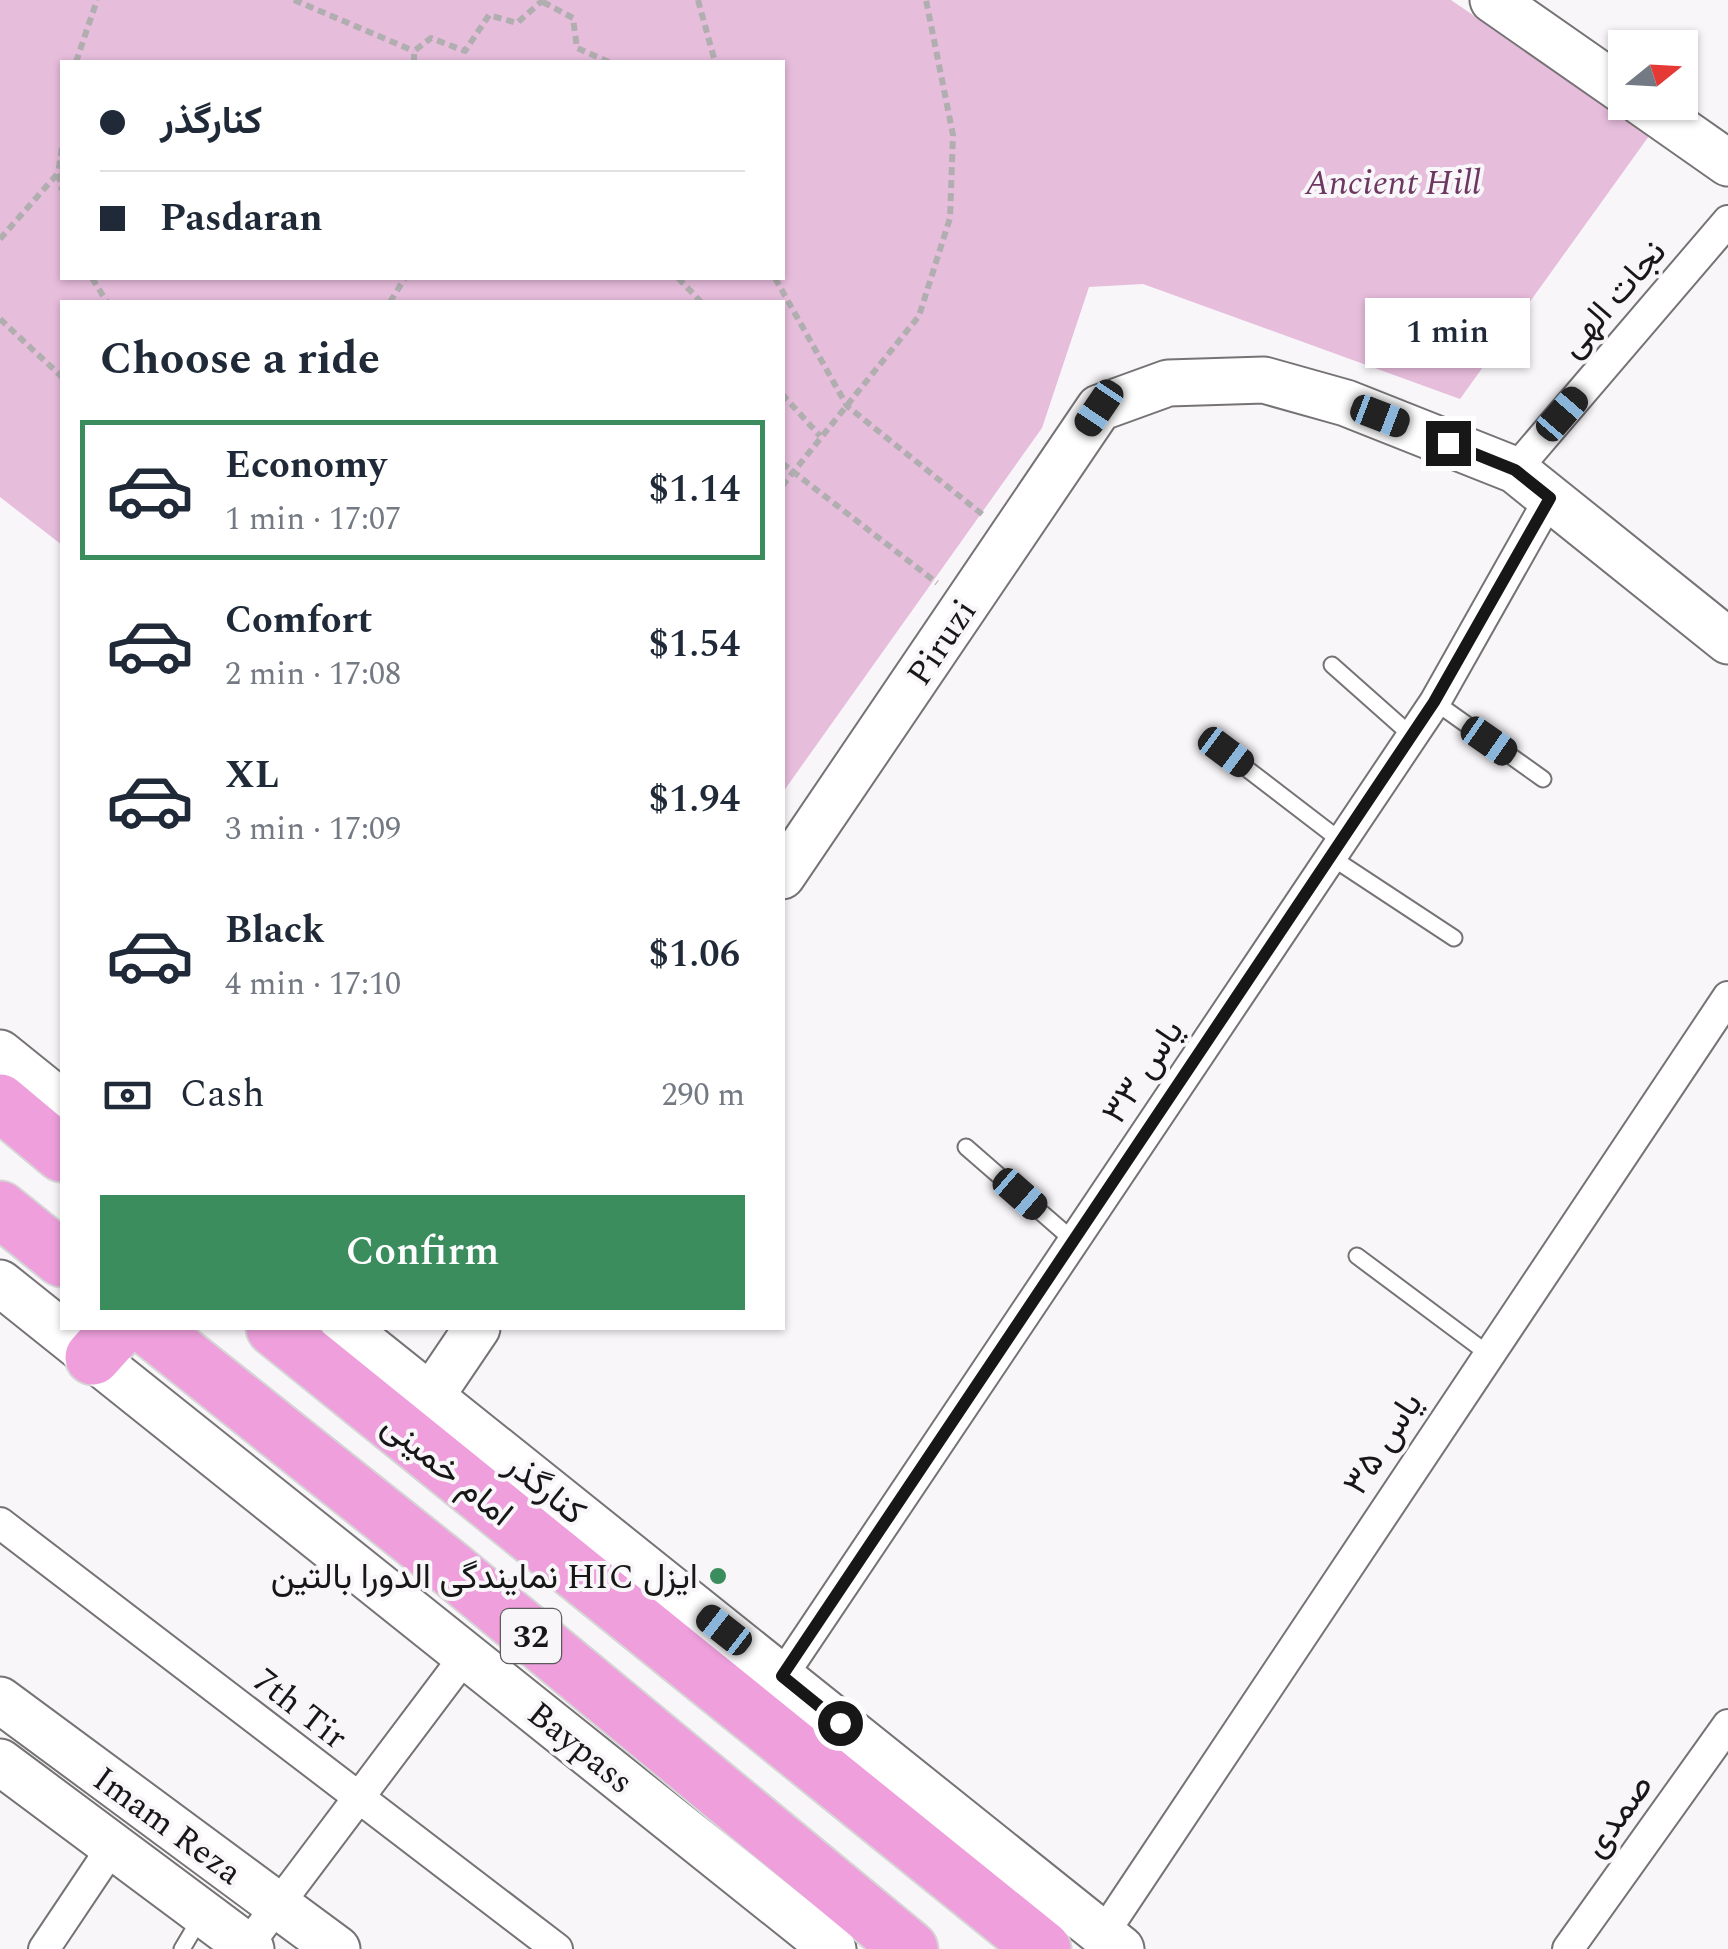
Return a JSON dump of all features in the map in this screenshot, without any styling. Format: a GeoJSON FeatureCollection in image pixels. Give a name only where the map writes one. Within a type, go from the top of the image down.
{"type":"FeatureCollection","features":[{"type":"Feature","properties":{"kind":"highway"},"geometry":{"type":"LineString","coordinates":[[0,1102],[60,1152]]}},
{"type":"Feature","properties":{"kind":"highway"},"geometry":{"type":"LineString","coordinates":[[0,1209],[60,1257]]}},
{"type":"Feature","properties":{"kind":"highway","name":"32"},"geometry":{"type":"LineString","coordinates":[[150,1330],[552,1653],[910,1949]]}},
{"type":"Feature","properties":{"kind":"highway","name":"امام خمینی"},"geometry":{"type":"LineString","coordinates":[[276,1330],[1043,1949]]}},
{"type":"Feature","properties":{"kind":"highway"},"geometry":{"type":"LineString","coordinates":[[552,1653],[567,1652],[593,1637],[600,1624],[602,1594]]}},
{"type":"Feature","properties":{"kind":"highway"},"geometry":{"type":"LineString","coordinates":[[688,1765],[679,1740],[686,1715],[709,1700],[736,1702]]}},
{"type":"Feature","properties":{"kind":"street"},"geometry":{"type":"LineString","coordinates":[[1493,0],[1608,80]]}},
{"type":"Feature","properties":{"kind":"street"},"geometry":{"type":"LineString","coordinates":[[1666,120],[1728,163]]}},
{"type":"Feature","properties":{"kind":"street","name":"نجات الهی"},"geometry":{"type":"LineString","coordinates":[[1515,470],[1728,220]]}},
{"type":"Feature","properties":{"kind":"street","name":"Piruzi"},"geometry":{"type":"LineString","coordinates":[[785,872],[1099,408],[1168,383],[1264,380],[1346,403],[1515,470]]}},
{"type":"Feature","properties":{"kind":"street"},"geometry":{"type":"LineString","coordinates":[[1515,470],[1728,641]]}},
{"type":"Feature","properties":{"kind":"street","name":"یاس ۳۳"},"geometry":{"type":"LineString","coordinates":[[782,1676],[1412,736],[1550,498]]}},
{"type":"Feature","properties":{"kind":"street","name":"یاس ۳۵"},"geometry":{"type":"LineString","coordinates":[[1112,1942],[1487,1352],[1728,997]]}},
{"type":"Feature","properties":{"kind":"street"},"geometry":{"type":"LineString","coordinates":[[0,1053],[60,1101]]}},
{"type":"Feature","properties":{"kind":"street","name":"Baypass"},"geometry":{"type":"LineString","coordinates":[[0,1283],[60,1316]]}},
{"type":"Feature","properties":{"kind":"street","name":"کنارگذر"},"geometry":{"type":"LineString","coordinates":[[347,1330],[1112,1942]]}},
{"type":"Feature","properties":{"kind":"street"},"geometry":{"type":"LineString","coordinates":[[431,1396],[476,1330]]}},
{"type":"Feature","properties":{"kind":"street","name":"Baypass"},"geometry":{"type":"LineString","coordinates":[[106,1342],[466,1655],[833,1949]]}},
{"type":"Feature","properties":{"kind":"street","name":"7th Tir"},"geometry":{"type":"LineString","coordinates":[[0,1523],[558,1949]]}},
{"type":"Feature","properties":{"kind":"street"},"geometry":{"type":"LineString","coordinates":[[249,1947],[466,1655]]}},
{"type":"Feature","properties":{"kind":"street","name":"Imam Reza"},"geometry":{"type":"LineString","coordinates":[[0,1700],[337,1949]]}},
{"type":"Feature","properties":{"kind":"street","name":"صمدی"},"geometry":{"type":"LineString","coordinates":[[1568,1949],[1728,1725]]}},
{"type":"Feature","properties":{"kind":"street","name":"Imam Reza"},"geometry":{"type":"LineString","coordinates":[[0,1762],[113,1846],[193,1931],[249,1947]]}},
{"type":"Feature","properties":{"kind":"street"},"geometry":{"type":"LineString","coordinates":[[44,1949],[113,1846]]}},
{"type":"Feature","properties":{"kind":"lane"},"geometry":{"type":"LineString","coordinates":[[1332,665],[1412,736]]}},
{"type":"Feature","properties":{"kind":"lane"},"geometry":{"type":"LineString","coordinates":[[1434,702],[1543,780]]}},
{"type":"Feature","properties":{"kind":"lane"},"geometry":{"type":"LineString","coordinates":[[1226,752],[1336,849],[1454,938]]}},
{"type":"Feature","properties":{"kind":"lane"},"geometry":{"type":"LineString","coordinates":[[966,1147],[1074,1241]]}},
{"type":"Feature","properties":{"kind":"lane"},"geometry":{"type":"LineString","coordinates":[[1357,1256],[1487,1352]]}},
{"type":"Feature","properties":{"kind":"path"},"geometry":{"type":"LineString","coordinates":[[77,60],[97,0]]}},
{"type":"Feature","properties":{"kind":"path"},"geometry":{"type":"LineString","coordinates":[[294,0],[414,51]]}},
{"type":"Feature","properties":{"kind":"path"},"geometry":{"type":"LineString","coordinates":[[698,0],[713,60]]}},
{"type":"Feature","properties":{"kind":"path"},"geometry":{"type":"LineString","coordinates":[[785,482],[919,316],[950,218],[953,135],[926,0]]}},
{"type":"Feature","properties":{"kind":"path"},"geometry":{"type":"LineString","coordinates":[[414,51],[432,38],[465,51],[489,15],[517,23],[543,1],[573,18],[576,48],[605,60]]}},
{"type":"Feature","properties":{"kind":"path"},"geometry":{"type":"LineString","coordinates":[[414,51],[414,60]]}},
{"type":"Feature","properties":{"kind":"path"},"geometry":{"type":"LineString","coordinates":[[60,160],[60,182]]}},
{"type":"Feature","properties":{"kind":"path"},"geometry":{"type":"LineString","coordinates":[[0,238],[58,173]]}},
{"type":"Feature","properties":{"kind":"path"},"geometry":{"type":"LineString","coordinates":[[680,280],[699,300]]}},
{"type":"Feature","properties":{"kind":"path"},"geometry":{"type":"LineString","coordinates":[[776,280],[847,406],[1012,537]]}},
{"type":"Feature","properties":{"kind":"path"},"geometry":{"type":"LineString","coordinates":[[0,319],[60,375]]}},
{"type":"Feature","properties":{"kind":"path"},"geometry":{"type":"LineString","coordinates":[[785,397],[820,436]]}},
{"type":"Feature","properties":{"kind":"path"},"geometry":{"type":"LineString","coordinates":[[785,465],[966,605]]}},
{"type":"Feature","properties":{"kind":"green space","name":"Ancient Hill"},"geometry":{"type":"Polygon","coordinates":[[[0,0],[1451,0],[1608,108],[1608,120],[1626,120],[1649,136],[1460,399],[1143,284],[1089,287],[1042,428],[785,789],[785,300],[60,300],[60,543],[0,497],[0,0]]]}},
{"type":"Feature","properties":{"kind":"place","name":"نمایندگی الدورا بالتین HIC ایزل"},"geometry":{"type":"Point","coordinates":[718,1576]}},
{"type":"Feature","properties":{"kind":"route"},"geometry":{"type":"LineString","coordinates":[[840,1723],[782,1676],[1434,702],[1550,498],[1515,470],[1448,443]]}}]}
